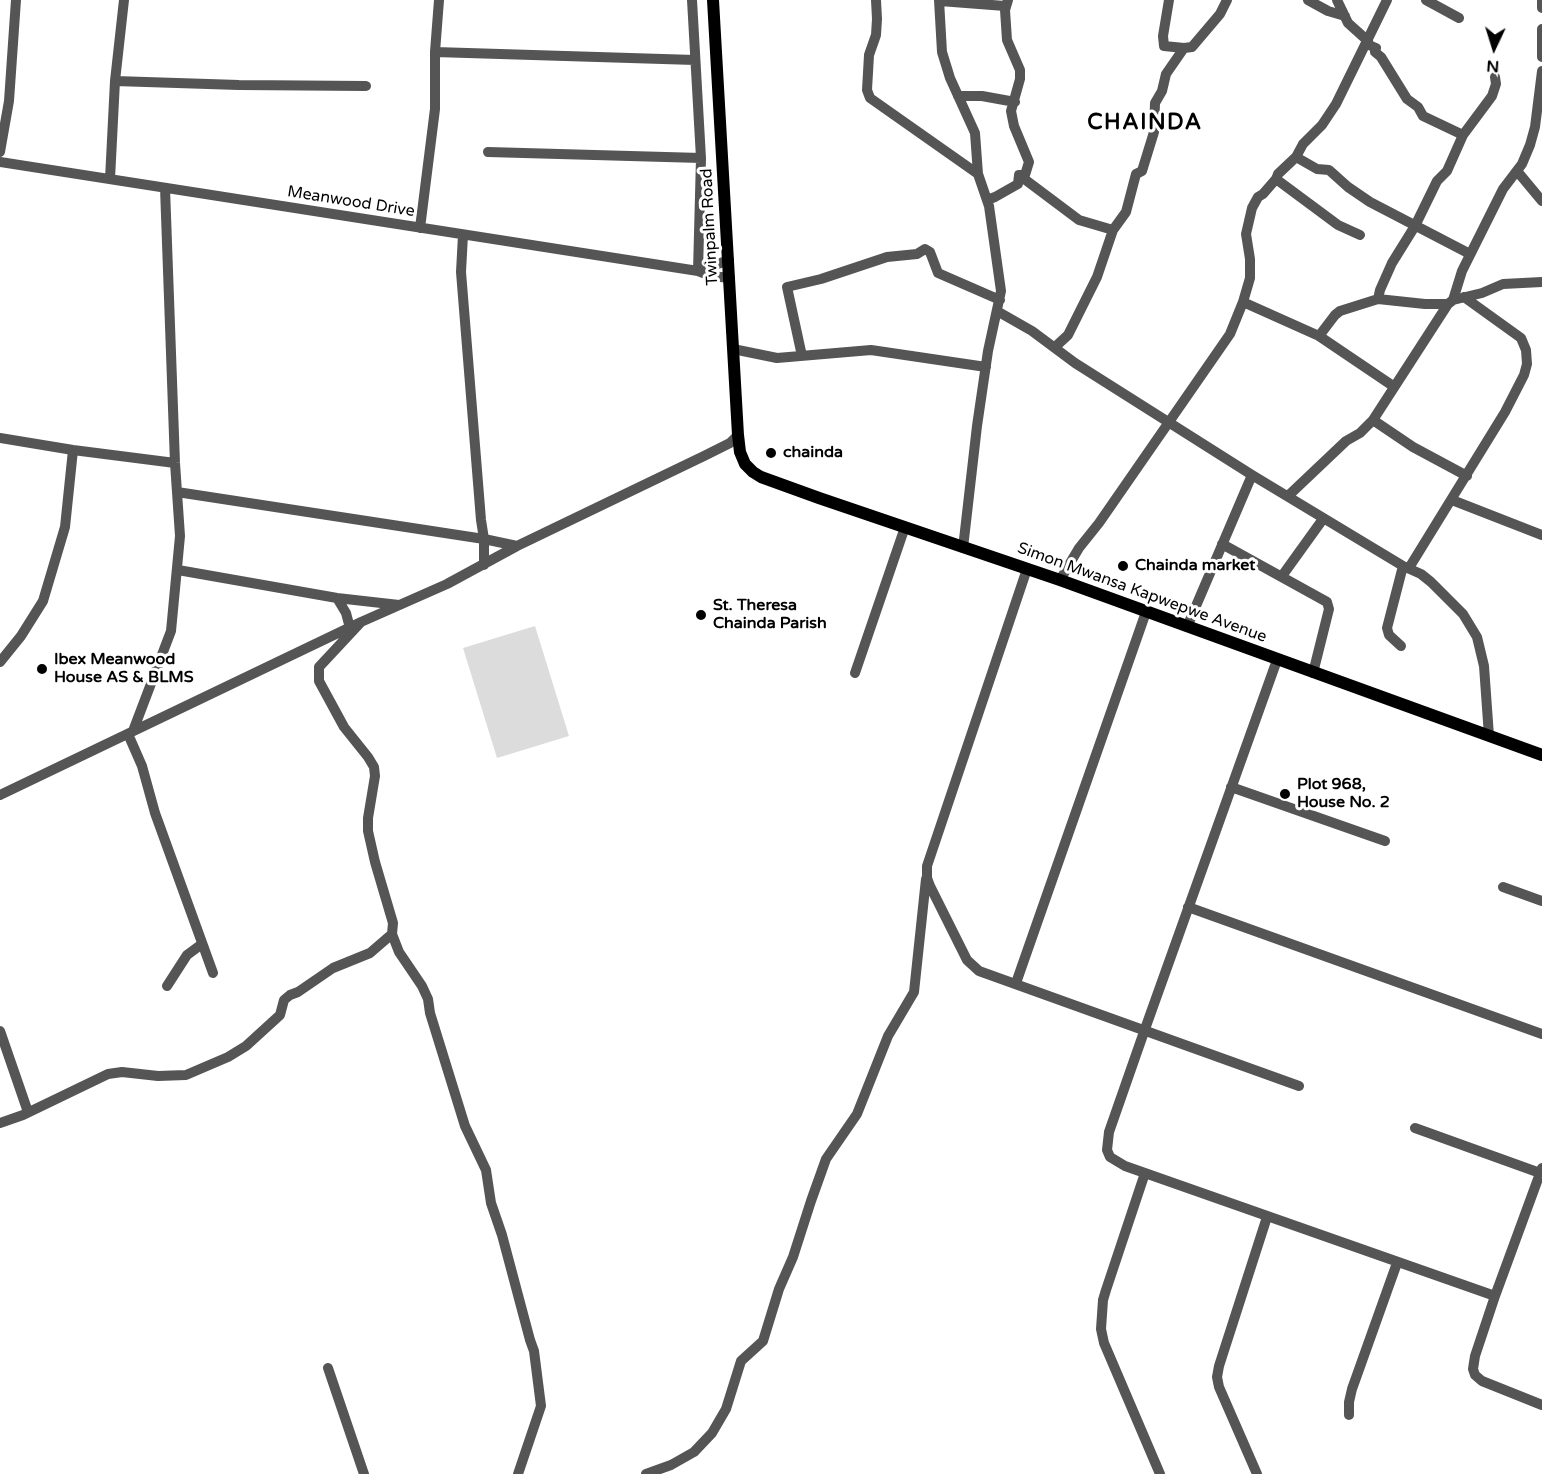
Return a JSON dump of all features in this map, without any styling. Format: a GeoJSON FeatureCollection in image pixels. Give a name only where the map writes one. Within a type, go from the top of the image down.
{"type":"FeatureCollection","features":[{"type":"Feature","properties":{"kind":"main road","name":"Twinpalm Road"},"geometry":{"type":"LineString","coordinates":[[713,0],[740,452]]}},
{"type":"Feature","properties":{"kind":"main road","name":"Simon Mwansa Kapwepwe Avenue"},"geometry":{"type":"LineString","coordinates":[[740,452],[745,464],[761,477],[1060,580],[1542,755]]}},
{"type":"Feature","properties":{"kind":"street"},"geometry":{"type":"LineString","coordinates":[[0,152],[9,101],[16,0]]}},
{"type":"Feature","properties":{"kind":"street"},"geometry":{"type":"LineString","coordinates":[[110,179],[124,0]]}},
{"type":"Feature","properties":{"kind":"street"},"geometry":{"type":"LineString","coordinates":[[420,228],[435,109],[435,52],[439,0]]}},
{"type":"Feature","properties":{"kind":"street"},"geometry":{"type":"LineString","coordinates":[[692,0],[701,158],[698,271],[729,260]]}},
{"type":"Feature","properties":{"kind":"street"},"geometry":{"type":"LineString","coordinates":[[876,0],[878,19],[876,35],[869,55],[867,90],[870,98],[978,174]]}},
{"type":"Feature","properties":{"kind":"street"},"geometry":{"type":"LineString","coordinates":[[963,548],[967,499],[986,367],[1000,300],[1000,276],[987,200],[978,174],[975,133],[950,78],[942,52],[940,0],[1007,3],[1007,40],[1020,70],[1015,102],[1011,111],[1014,126],[1029,162],[1025,175],[1019,175]]}},
{"type":"Feature","properties":{"kind":"street"},"geometry":{"type":"LineString","coordinates":[[1169,0],[1163,36],[1164,46],[1184,48],[1192,47],[1220,14],[1227,0]]}},
{"type":"Feature","properties":{"kind":"street"},"geometry":{"type":"LineString","coordinates":[[1308,0],[1328,11],[1345,16]]}},
{"type":"Feature","properties":{"kind":"street"},"geometry":{"type":"LineString","coordinates":[[1337,0],[1353,29],[1368,41],[1369,45],[1376,48],[1375,52],[1381,57],[1407,99],[1418,107],[1423,116],[1463,135]]}},
{"type":"Feature","properties":{"kind":"street"},"geometry":{"type":"LineString","coordinates":[[1060,580],[1079,548],[1099,523],[1230,334],[1243,302],[1251,270],[1246,234],[1252,208],[1258,197],[1278,174],[1296,158],[1303,144],[1322,125],[1336,104],[1387,0]]}},
{"type":"Feature","properties":{"kind":"street"},"geometry":{"type":"LineString","coordinates":[[1426,0],[1459,18]]}},
{"type":"Feature","properties":{"kind":"street"},"geometry":{"type":"LineString","coordinates":[[1542,1],[1542,8]]}},
{"type":"Feature","properties":{"kind":"street"},"geometry":{"type":"LineString","coordinates":[[1542,29],[1542,57]]}},
{"type":"Feature","properties":{"kind":"street"},"geometry":{"type":"LineString","coordinates":[[1055,347],[1068,335],[1097,277],[1113,230],[1126,212],[1136,174],[1142,171],[1154,132],[1155,103],[1162,91],[1166,74],[1184,48]]}},
{"type":"Feature","properties":{"kind":"street"},"geometry":{"type":"LineString","coordinates":[[435,52],[695,60]]}},
{"type":"Feature","properties":{"kind":"street"},"geometry":{"type":"LineString","coordinates":[[1288,496],[1346,441],[1360,433],[1373,420],[1393,386],[1455,300],[1459,279],[1470,254],[1503,189],[1517,171],[1530,145],[1535,127],[1542,71]]}},
{"type":"Feature","properties":{"kind":"street"},"geometry":{"type":"LineString","coordinates":[[1378,299],[1392,264],[1415,226],[1437,181],[1447,171],[1463,135],[1492,96],[1496,84],[1495,77]]}},
{"type":"Feature","properties":{"kind":"street"},"geometry":{"type":"LineString","coordinates":[[116,81],[366,86]]}},
{"type":"Feature","properties":{"kind":"street"},"geometry":{"type":"LineString","coordinates":[[958,96],[982,96],[1015,102]]}},
{"type":"Feature","properties":{"kind":"street"},"geometry":{"type":"LineString","coordinates":[[488,152],[701,158]]}},
{"type":"Feature","properties":{"kind":"street"},"geometry":{"type":"LineString","coordinates":[[1296,158],[1317,169],[1329,170],[1348,188],[1370,202],[1470,254]]}},
{"type":"Feature","properties":{"kind":"street","name":"Meanwood Drive"},"geometry":{"type":"LineString","coordinates":[[0,162],[698,271],[711,276],[730,278]]}},
{"type":"Feature","properties":{"kind":"street"},"geometry":{"type":"LineString","coordinates":[[1517,171],[1542,201]]}},
{"type":"Feature","properties":{"kind":"street"},"geometry":{"type":"LineString","coordinates":[[987,200],[1018,184],[1019,175]]}},
{"type":"Feature","properties":{"kind":"street"},"geometry":{"type":"LineString","coordinates":[[1019,175],[1079,220],[1113,230]]}},
{"type":"Feature","properties":{"kind":"street"},"geometry":{"type":"LineString","coordinates":[[1276,179],[1338,225],[1360,235]]}},
{"type":"Feature","properties":{"kind":"street"},"geometry":{"type":"LineString","coordinates":[[165,188],[175,463],[180,536],[178,570],[171,631],[130,732],[155,813],[213,973]]}},
{"type":"Feature","properties":{"kind":"street"},"geometry":{"type":"LineString","coordinates":[[464,235],[461,272],[480,520],[484,539],[484,565]]}},
{"type":"Feature","properties":{"kind":"street"},"geometry":{"type":"LineString","coordinates":[[802,356],[787,287],[821,279],[887,257],[916,254],[925,249],[930,252],[938,273],[1000,300]]}},
{"type":"Feature","properties":{"kind":"street"},"geometry":{"type":"LineString","coordinates":[[1319,336],[1340,311],[1378,299],[1425,304],[1455,300],[1510,282],[1542,282]]}},
{"type":"Feature","properties":{"kind":"street"},"geometry":{"type":"LineString","coordinates":[[1401,646],[1389,635],[1387,628],[1406,567],[1467,476],[1505,412],[1524,375],[1527,364],[1526,350],[1521,338],[1455,300]]}},
{"type":"Feature","properties":{"kind":"street"},"geometry":{"type":"LineString","coordinates":[[1243,302],[1319,336],[1393,386]]}},
{"type":"Feature","properties":{"kind":"street"},"geometry":{"type":"LineString","coordinates":[[997,311],[1032,331],[1075,363],[1168,423],[1323,519],[1421,574],[1453,602],[1477,637],[1484,666],[1489,736]]}},
{"type":"Feature","properties":{"kind":"street"},"geometry":{"type":"LineString","coordinates":[[733,349],[777,358],[871,350],[986,367]]}},
{"type":"Feature","properties":{"kind":"street"},"geometry":{"type":"LineString","coordinates":[[1373,420],[1413,447],[1467,476]]}},
{"type":"Feature","properties":{"kind":"street"},"geometry":{"type":"LineString","coordinates":[[0,795],[361,622],[447,585],[517,546],[730,443],[738,435]]}},
{"type":"Feature","properties":{"kind":"street"},"geometry":{"type":"LineString","coordinates":[[0,438],[175,463]]}},
{"type":"Feature","properties":{"kind":"street"},"geometry":{"type":"LineString","coordinates":[[0,662],[21,636],[43,601],[65,528],[73,450]]}},
{"type":"Feature","properties":{"kind":"street"},"geometry":{"type":"LineString","coordinates":[[1187,627],[1252,475]]}},
{"type":"Feature","properties":{"kind":"street"},"geometry":{"type":"LineString","coordinates":[[177,492],[517,546]]}},
{"type":"Feature","properties":{"kind":"street"},"geometry":{"type":"LineString","coordinates":[[1452,500],[1542,535]]}},
{"type":"Feature","properties":{"kind":"street"},"geometry":{"type":"LineString","coordinates":[[1282,576],[1323,519]]}},
{"type":"Feature","properties":{"kind":"street"},"geometry":{"type":"LineString","coordinates":[[855,673],[905,526]]}},
{"type":"Feature","properties":{"kind":"street"},"geometry":{"type":"LineString","coordinates":[[1222,544],[1324,600],[1328,606],[1313,673]]}},
{"type":"Feature","properties":{"kind":"street"},"geometry":{"type":"LineString","coordinates":[[646,1474],[671,1465],[694,1452],[712,1433],[726,1409],[741,1361],[763,1341],[779,1289],[793,1257],[826,1159],[857,1114],[888,1036],[914,992],[927,866],[1027,569]]}},
{"type":"Feature","properties":{"kind":"street"},"geometry":{"type":"LineString","coordinates":[[178,570],[337,598],[399,605]]}},
{"type":"Feature","properties":{"kind":"street"},"geometry":{"type":"LineString","coordinates":[[337,598],[346,613],[350,628]]}},
{"type":"Feature","properties":{"kind":"street"},"geometry":{"type":"LineString","coordinates":[[1016,983],[1146,612]]}},
{"type":"Feature","properties":{"kind":"street"},"geometry":{"type":"LineString","coordinates":[[361,622],[324,661],[318,672],[319,681],[344,727],[374,767],[375,776],[368,831],[393,923],[392,934],[399,952],[428,999],[430,1013],[465,1125],[486,1170],[491,1203],[534,1351],[541,1406],[518,1474]]}},
{"type":"Feature","properties":{"kind":"street"},"geometry":{"type":"LineString","coordinates":[[1277,660],[1145,1029],[1107,1141],[1107,1150],[1110,1157],[1116,1161],[1145,1173],[1495,1296]]}},
{"type":"Feature","properties":{"kind":"street"},"geometry":{"type":"LineString","coordinates":[[1231,787],[1385,841]]}},
{"type":"Feature","properties":{"kind":"street"},"geometry":{"type":"LineString","coordinates":[[927,866],[930,886],[967,960],[979,970],[1299,1086]]}},
{"type":"Feature","properties":{"kind":"street"},"geometry":{"type":"LineString","coordinates":[[1503,887],[1542,901]]}},
{"type":"Feature","properties":{"kind":"street"},"geometry":{"type":"LineString","coordinates":[[1188,907],[1542,1034]]}},
{"type":"Feature","properties":{"kind":"street"},"geometry":{"type":"LineString","coordinates":[[0,1123],[108,1074],[122,1072],[158,1076],[186,1075],[228,1057],[246,1046],[280,1015],[284,1000],[290,995],[333,968],[370,952],[392,934]]}},
{"type":"Feature","properties":{"kind":"street"},"geometry":{"type":"LineString","coordinates":[[167,986],[182,962],[202,944]]}},
{"type":"Feature","properties":{"kind":"street"},"geometry":{"type":"LineString","coordinates":[[0,1031],[28,1112]]}},
{"type":"Feature","properties":{"kind":"street"},"geometry":{"type":"LineString","coordinates":[[1415,1128],[1541,1170],[1495,1296],[1474,1362],[1475,1375],[1482,1381],[1542,1405]]}},
{"type":"Feature","properties":{"kind":"street"},"geometry":{"type":"LineString","coordinates":[[1145,1173],[1103,1300],[1101,1329],[1104,1342],[1160,1474]]}},
{"type":"Feature","properties":{"kind":"street"},"geometry":{"type":"LineString","coordinates":[[1257,1474],[1219,1387],[1217,1377],[1267,1217]]}},
{"type":"Feature","properties":{"kind":"street"},"geometry":{"type":"LineString","coordinates":[[1349,1415],[1352,1389],[1398,1263]]}},
{"type":"Feature","properties":{"kind":"street"},"geometry":{"type":"LineString","coordinates":[[328,1368],[364,1474]]}},
{"type":"Feature","properties":{"kind":"shaded area"},"geometry":{"type":"Polygon","coordinates":[[[535,626],[569,736],[497,758],[463,648],[535,626]]]}},
{"type":"Feature","properties":{"kind":"place","name":"chainda"},"geometry":{"type":"Point","coordinates":[771,453]}},
{"type":"Feature","properties":{"kind":"place","name":"Chainda market"},"geometry":{"type":"Point","coordinates":[1123,566]}},
{"type":"Feature","properties":{"kind":"place","name":"St. Theresa Chainda Parish"},"geometry":{"type":"Point","coordinates":[701,615]}},
{"type":"Feature","properties":{"kind":"place","name":"Ibex Meanwood House AS & BLMS"},"geometry":{"type":"Point","coordinates":[42,669]}},
{"type":"Feature","properties":{"kind":"place","name":"Plot 968, House No. 2"},"geometry":{"type":"Point","coordinates":[1285,794]}},
{"type":"Feature","properties":{"kind":"district","name":"CHAINDA"},"geometry":{"type":"Point","coordinates":[1145,123]}}]}
